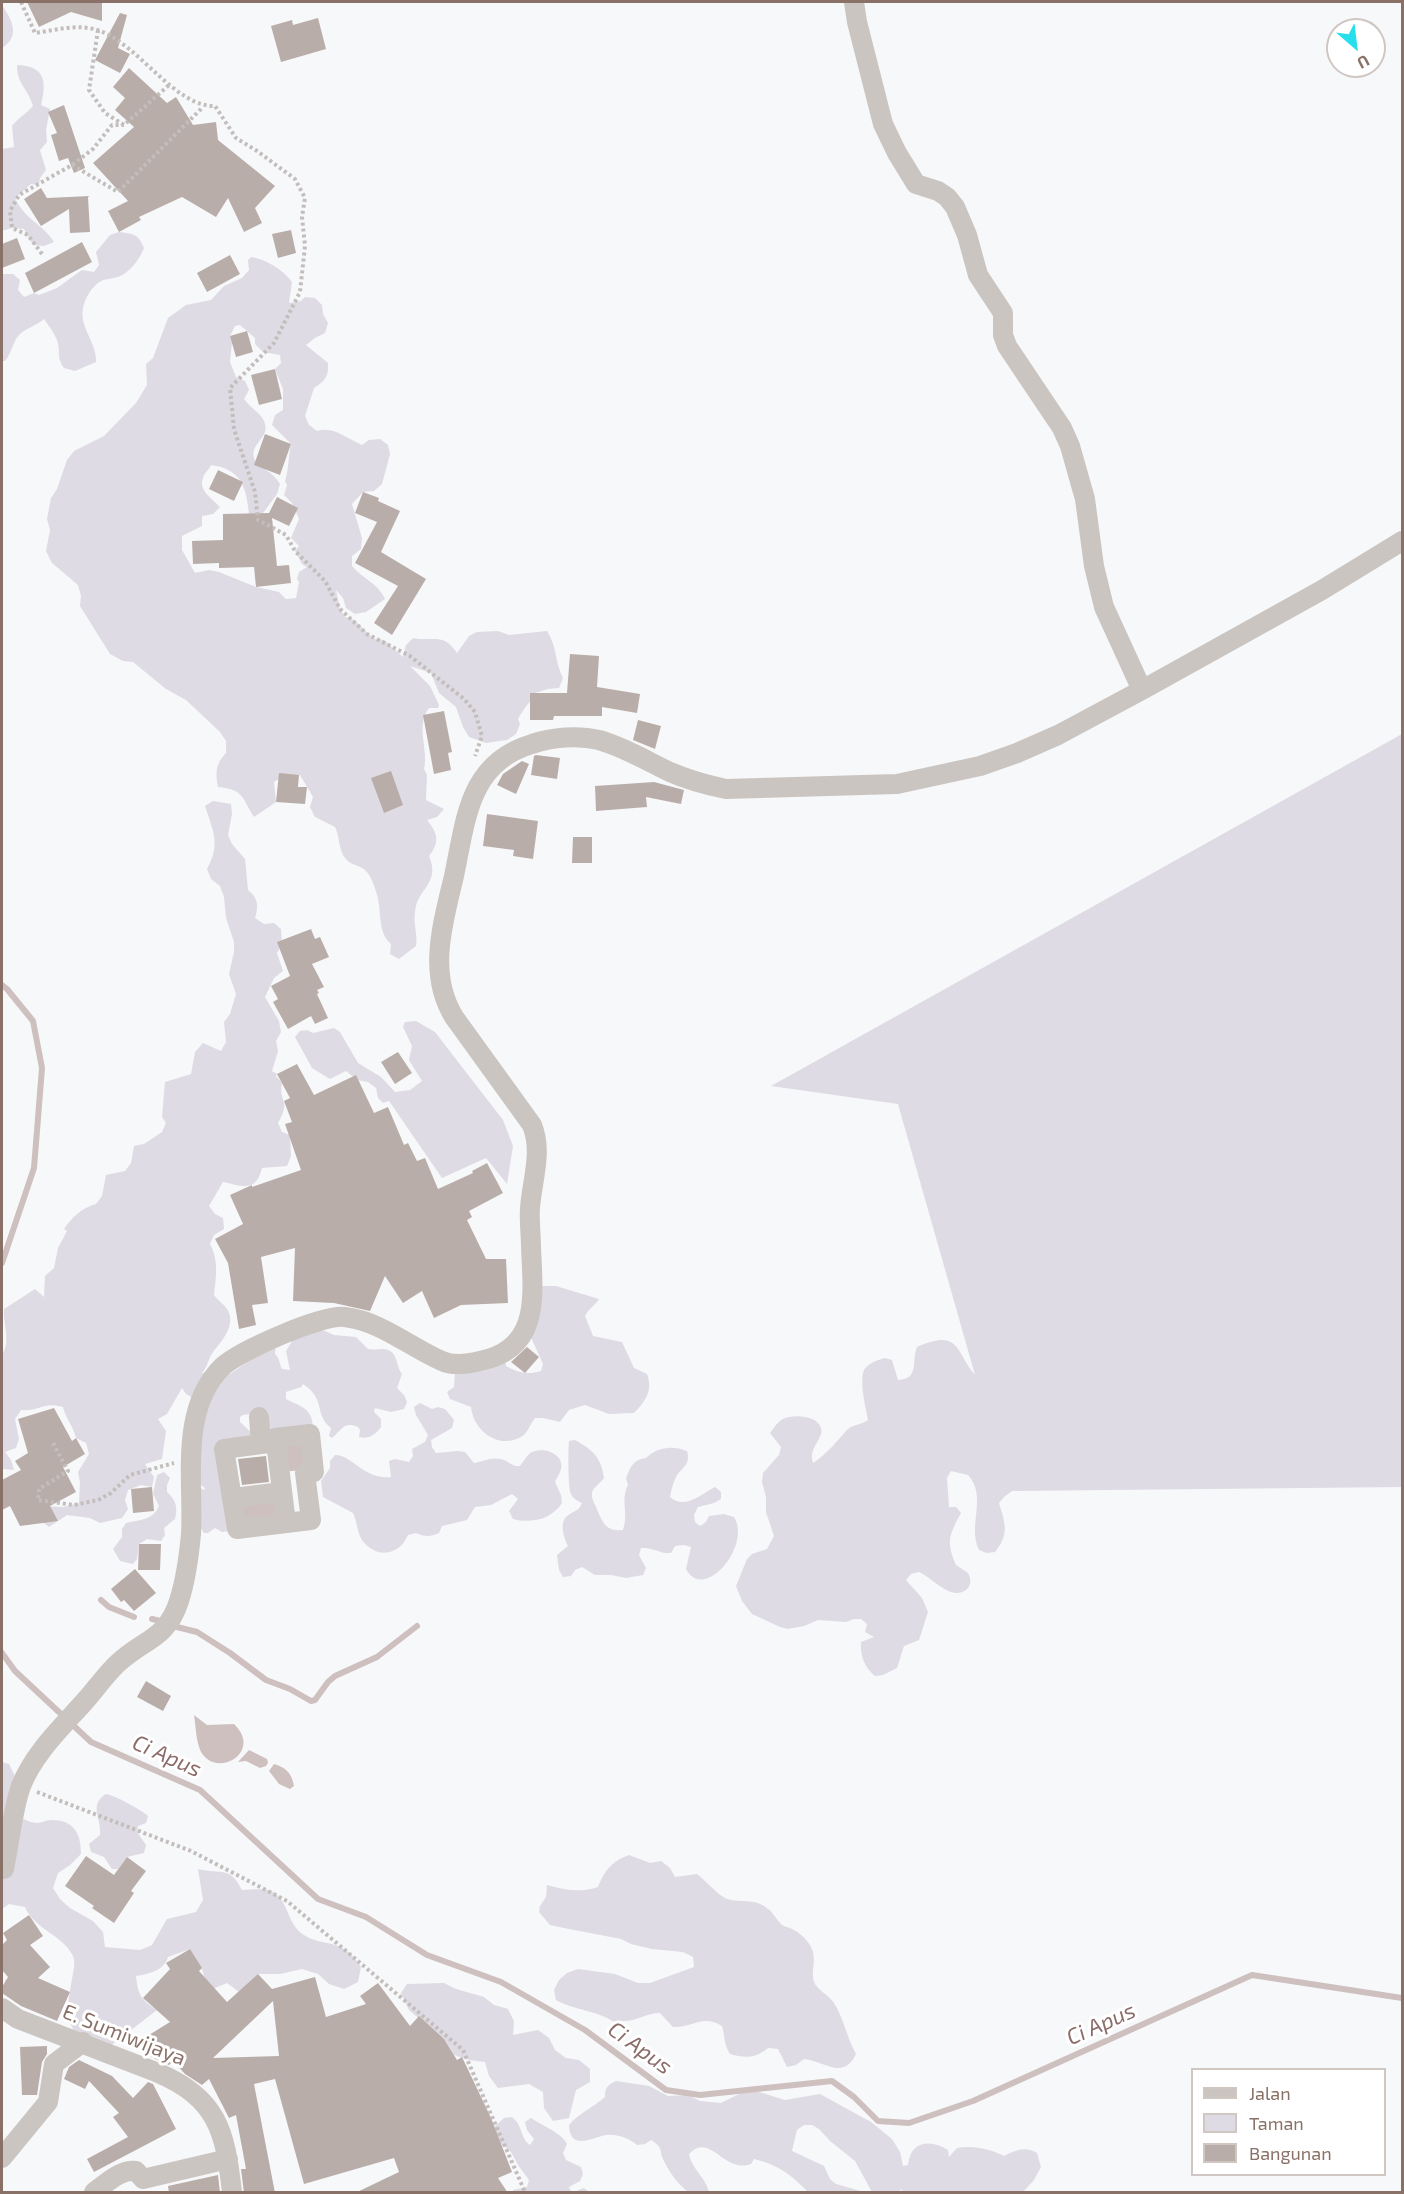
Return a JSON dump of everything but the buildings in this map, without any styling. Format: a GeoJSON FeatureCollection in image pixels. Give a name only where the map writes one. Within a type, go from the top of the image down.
{"type":"FeatureCollection","features":[{"type":"Feature","properties":{"kind":"street"},"geometry":{"type":"LineString","coordinates":[[854,2],[883,124],[897,153],[916,184],[938,190],[955,207],[967,236],[978,275],[1003,313],[1003,334],[1007,346],[1062,428],[1070,446],[1085,499],[1094,566],[1104,607],[1142,690]]}},
{"type":"Feature","properties":{"kind":"street"},"geometry":{"type":"LineString","coordinates":[[2,1874],[21,1787],[36,1757],[118,1662],[169,1624],[179,1601],[186,1574],[191,1533],[194,1422],[200,1400],[222,1367],[243,1353],[322,1318],[342,1316],[375,1325],[445,1362],[460,1364],[487,1360],[513,1346],[525,1333],[531,1320],[530,1212],[538,1148],[536,1135],[532,1125],[446,1004],[439,975],[441,934],[452,884],[471,802],[484,774],[500,759],[524,746],[544,740],[574,738],[599,740],[701,784],[726,789],[897,784],[980,766],[1017,753],[1066,731],[1322,590],[1402,541]]}},
{"type":"Feature","properties":{"kind":"street"},"geometry":{"type":"LineString","coordinates":[[259,1417],[281,1484],[286,1523]]}},
{"type":"Feature","properties":{"kind":"street"},"geometry":{"type":"LineString","coordinates":[[233,1498],[281,1484],[305,1473],[314,1472],[310,1434],[275,1438],[268,1443],[224,1449],[237,1530],[311,1520],[305,1473]]}},
{"type":"Feature","properties":{"kind":"street","name":"E. Sumiwijaya"},"geometry":{"type":"LineString","coordinates":[[2,2008],[18,2019],[83,2042],[176,2080],[192,2091],[217,2121],[222,2133],[232,2193]]}},
{"type":"Feature","properties":{"kind":"street"},"geometry":{"type":"LineString","coordinates":[[2,2158],[48,2102],[54,2064],[83,2042]]}},
{"type":"Feature","properties":{"kind":"street"},"geometry":{"type":"LineString","coordinates":[[94,2193],[122,2173],[131,2170],[136,2171],[143,2179],[228,2159]]}},
{"type":"Feature","properties":{"kind":"path"},"geometry":{"type":"LineString","coordinates":[[21,2],[35,33],[69,27],[98,30],[115,38],[142,59],[169,85],[202,106],[215,106],[236,138],[295,179],[305,198],[302,217],[305,246],[300,292],[274,344],[230,388],[234,429],[255,492],[258,520],[286,535],[295,551],[325,581],[340,609],[367,633],[410,656],[464,699],[475,712],[483,736],[474,759],[484,774]]}},
{"type":"Feature","properties":{"kind":"path"},"geometry":{"type":"LineString","coordinates":[[98,30],[89,90],[105,113],[124,125]]}},
{"type":"Feature","properties":{"kind":"path"},"geometry":{"type":"LineString","coordinates":[[42,254],[28,235],[12,228],[10,211],[20,195],[72,165],[93,149],[112,125],[124,125],[169,85]]}},
{"type":"Feature","properties":{"kind":"path"},"geometry":{"type":"LineString","coordinates":[[72,165],[118,192],[202,106]]}},
{"type":"Feature","properties":{"kind":"path"},"geometry":{"type":"LineString","coordinates":[[53,1443],[68,1471],[39,1489],[38,1500],[74,1505],[98,1500],[111,1493],[130,1475],[192,1458]]}},
{"type":"Feature","properties":{"kind":"path"},"geometry":{"type":"LineString","coordinates":[[21,1787],[191,1851],[287,1901],[463,2050],[525,2193]]}},
{"type":"Feature","properties":{"kind":"green space"},"geometry":{"type":"Polygon","coordinates":[[[2,5],[9,16],[13,33],[8,43],[2,48],[2,5]]]}},
{"type":"Feature","properties":{"kind":"green space"},"geometry":{"type":"Polygon","coordinates":[[[17,65],[33,68],[42,76],[44,89],[41,105],[50,109],[46,130],[47,142],[40,150],[46,170],[40,178],[39,185],[31,184],[15,198],[24,211],[54,242],[44,246],[33,245],[24,229],[12,228],[2,231],[2,149],[14,147],[12,126],[33,106],[17,72],[17,65]]]}},
{"type":"Feature","properties":{"kind":"green space"},"geometry":{"type":"Polygon","coordinates":[[[119,232],[134,235],[140,239],[144,248],[136,263],[127,272],[119,277],[98,283],[85,300],[83,322],[94,348],[96,362],[75,371],[64,368],[60,361],[57,340],[44,319],[19,335],[7,358],[2,361],[2,274],[13,274],[20,280],[18,290],[24,297],[34,293],[39,295],[57,288],[82,270],[94,272],[99,265],[96,252],[110,235],[119,232]]]}},
{"type":"Feature","properties":{"kind":"green space"},"geometry":{"type":"Polygon","coordinates":[[[251,257],[262,260],[284,273],[292,282],[289,303],[301,301],[305,297],[315,298],[322,305],[323,314],[328,323],[325,333],[306,345],[328,363],[328,371],[324,380],[314,388],[305,416],[309,425],[317,431],[334,431],[362,445],[369,440],[380,439],[388,445],[390,454],[382,484],[374,491],[363,492],[352,504],[362,538],[361,549],[352,556],[352,566],[378,589],[385,599],[366,612],[355,614],[346,608],[343,598],[336,590],[340,609],[345,617],[354,620],[374,639],[384,640],[403,657],[406,645],[413,638],[442,640],[452,646],[457,653],[469,636],[477,632],[498,631],[509,635],[547,631],[553,643],[563,678],[559,688],[535,693],[518,719],[520,724],[516,734],[507,740],[486,743],[469,737],[456,707],[439,693],[431,673],[410,666],[430,686],[439,705],[438,708],[429,708],[423,723],[424,769],[427,775],[426,800],[444,809],[437,817],[427,820],[436,838],[435,846],[429,856],[432,873],[417,904],[416,946],[399,959],[390,954],[391,944],[384,934],[371,878],[365,870],[345,858],[335,827],[315,817],[310,807],[313,797],[300,775],[284,776],[274,782],[276,802],[254,817],[241,795],[233,790],[218,787],[217,768],[226,753],[226,741],[220,732],[186,700],[166,689],[133,662],[123,661],[110,654],[80,606],[81,596],[78,585],[52,563],[46,551],[50,530],[47,519],[51,498],[57,489],[67,460],[74,451],[104,436],[136,403],[147,385],[146,364],[153,358],[168,318],[186,305],[211,300],[224,286],[242,278],[249,270],[248,260],[251,257]],[[240,325],[235,326],[230,336],[232,342],[230,362],[236,377],[245,381],[249,390],[244,399],[264,420],[266,429],[253,453],[258,464],[280,484],[277,494],[258,520],[249,514],[244,487],[240,480],[229,470],[211,465],[202,483],[204,491],[220,507],[213,514],[202,516],[202,526],[182,536],[182,550],[195,573],[209,570],[219,572],[256,587],[279,592],[286,599],[296,598],[299,572],[307,567],[302,564],[295,551],[299,546],[291,538],[299,519],[292,503],[284,495],[291,444],[272,425],[275,415],[283,410],[283,389],[275,369],[281,363],[280,355],[263,352],[255,344],[255,338],[240,325]]]}},
{"type":"Feature","properties":{"kind":"green space"},"geometry":{"type":"Polygon","coordinates":[[[1402,734],[1402,1487],[1012,1491],[999,1503],[1005,1528],[1003,1540],[995,1552],[987,1553],[979,1550],[976,1541],[977,1502],[974,1484],[968,1475],[951,1471],[947,1478],[949,1507],[956,1507],[961,1513],[950,1539],[951,1550],[956,1565],[968,1573],[970,1584],[966,1590],[954,1593],[919,1572],[911,1574],[906,1580],[922,1598],[928,1612],[919,1640],[904,1646],[897,1668],[875,1676],[865,1665],[861,1642],[874,1637],[865,1632],[867,1624],[861,1619],[846,1622],[818,1620],[788,1629],[752,1614],[742,1601],[736,1586],[747,1559],[752,1554],[767,1549],[774,1536],[766,1512],[766,1497],[762,1482],[763,1473],[779,1455],[781,1447],[770,1433],[777,1423],[787,1417],[798,1416],[810,1418],[819,1424],[821,1432],[814,1448],[813,1463],[827,1452],[849,1428],[868,1420],[862,1381],[864,1370],[876,1361],[885,1358],[892,1360],[898,1380],[905,1379],[912,1373],[917,1347],[941,1340],[949,1341],[955,1345],[975,1375],[898,1104],[771,1086],[1402,734]]]}},
{"type":"Feature","properties":{"kind":"green space"},"geometry":{"type":"Polygon","coordinates":[[[213,801],[231,804],[232,814],[228,835],[232,844],[245,859],[248,890],[257,902],[255,918],[264,924],[274,923],[281,929],[282,944],[277,953],[283,971],[274,978],[265,997],[279,1021],[281,1032],[276,1041],[278,1051],[272,1071],[277,1074],[276,1076],[282,1083],[284,1109],[278,1123],[282,1132],[290,1135],[291,1156],[287,1166],[262,1168],[256,1181],[247,1186],[223,1182],[209,1206],[215,1214],[223,1218],[224,1229],[214,1235],[210,1244],[216,1263],[214,1295],[227,1309],[230,1320],[227,1332],[202,1373],[227,1372],[230,1374],[276,1342],[275,1354],[282,1369],[290,1370],[286,1351],[294,1338],[310,1329],[325,1331],[334,1335],[356,1337],[368,1349],[383,1349],[392,1352],[402,1374],[397,1388],[407,1402],[404,1409],[391,1412],[375,1408],[374,1412],[381,1419],[381,1427],[374,1434],[365,1438],[359,1437],[360,1430],[353,1425],[343,1427],[332,1438],[329,1436],[331,1428],[322,1417],[318,1401],[303,1384],[301,1387],[286,1392],[286,1399],[307,1411],[313,1427],[269,1433],[267,1411],[243,1415],[240,1417],[240,1422],[253,1434],[231,1445],[229,1531],[222,1532],[215,1528],[204,1533],[198,1524],[199,1487],[204,1490],[205,1488],[198,1483],[201,1477],[195,1399],[186,1394],[182,1388],[167,1414],[158,1419],[166,1431],[162,1459],[145,1464],[154,1477],[152,1487],[141,1485],[128,1490],[125,1500],[128,1509],[122,1518],[100,1523],[90,1518],[67,1515],[49,1527],[40,1520],[44,1506],[64,1507],[79,1503],[78,1472],[89,1454],[86,1443],[76,1438],[63,1407],[51,1405],[32,1410],[21,1410],[15,1419],[19,1439],[16,1448],[5,1452],[14,1470],[3,1469],[2,1471],[2,1355],[6,1344],[4,1309],[35,1289],[44,1297],[45,1276],[54,1268],[58,1248],[67,1231],[64,1229],[82,1210],[96,1204],[102,1196],[106,1175],[125,1171],[131,1163],[134,1146],[144,1144],[162,1132],[166,1123],[162,1117],[165,1082],[191,1074],[195,1052],[203,1043],[221,1051],[226,1042],[224,1022],[230,1014],[236,994],[229,974],[234,942],[226,918],[224,897],[220,886],[211,879],[207,869],[215,845],[205,806],[213,801]]]}},
{"type":"Feature","properties":{"kind":"green space"},"geometry":{"type":"Polygon","coordinates":[[[416,1021],[435,1032],[503,1120],[513,1146],[507,1184],[486,1158],[442,1178],[389,1101],[383,1103],[378,1098],[376,1088],[368,1082],[357,1080],[346,1071],[330,1079],[312,1068],[295,1037],[300,1031],[307,1030],[313,1033],[334,1028],[340,1032],[358,1063],[381,1077],[395,1092],[410,1090],[422,1081],[409,1060],[412,1046],[403,1027],[405,1022],[416,1021]]]}},
{"type":"Feature","properties":{"kind":"green space"},"geometry":{"type":"Polygon","coordinates":[[[542,1286],[556,1286],[599,1299],[585,1316],[593,1336],[622,1342],[634,1368],[647,1374],[649,1390],[634,1413],[609,1414],[585,1405],[569,1410],[560,1422],[535,1418],[521,1437],[504,1441],[496,1439],[488,1436],[476,1423],[471,1407],[450,1399],[447,1392],[454,1387],[455,1372],[505,1359],[506,1366],[519,1372],[541,1371],[543,1364],[529,1333],[535,1289],[542,1286]]]}},
{"type":"Feature","properties":{"kind":"green space"},"geometry":{"type":"Polygon","coordinates":[[[420,1403],[432,1409],[438,1407],[445,1409],[454,1420],[452,1428],[431,1440],[436,1453],[465,1452],[474,1463],[498,1459],[517,1466],[520,1466],[534,1451],[551,1452],[556,1455],[561,1463],[555,1482],[562,1503],[553,1513],[540,1519],[527,1521],[513,1519],[509,1511],[518,1499],[512,1494],[491,1505],[475,1507],[467,1520],[442,1526],[439,1533],[428,1536],[416,1533],[408,1535],[404,1542],[393,1551],[380,1552],[368,1546],[360,1537],[353,1513],[323,1497],[321,1481],[335,1455],[347,1458],[373,1475],[391,1477],[389,1461],[395,1459],[409,1462],[413,1456],[412,1449],[425,1442],[428,1435],[414,1407],[420,1403]]]}},
{"type":"Feature","properties":{"kind":"green space"},"geometry":{"type":"Polygon","coordinates":[[[575,1440],[587,1447],[601,1465],[604,1478],[595,1487],[592,1498],[605,1524],[617,1530],[623,1530],[625,1524],[625,1496],[628,1485],[626,1478],[633,1465],[660,1449],[676,1448],[687,1451],[687,1463],[676,1477],[670,1497],[676,1501],[687,1502],[715,1487],[721,1492],[721,1499],[698,1507],[694,1515],[695,1522],[700,1526],[709,1516],[724,1514],[734,1517],[738,1529],[737,1542],[724,1567],[704,1579],[694,1578],[686,1569],[691,1547],[684,1545],[675,1546],[671,1553],[641,1548],[639,1555],[646,1568],[643,1575],[626,1578],[595,1575],[582,1567],[575,1570],[571,1576],[563,1577],[559,1570],[557,1555],[568,1546],[563,1522],[582,1503],[572,1496],[569,1485],[569,1441],[575,1440]]]}},
{"type":"Feature","properties":{"kind":"green space"},"geometry":{"type":"Polygon","coordinates":[[[164,1472],[170,1478],[167,1492],[175,1504],[175,1519],[164,1528],[165,1535],[161,1541],[147,1539],[139,1544],[137,1559],[133,1564],[120,1561],[113,1549],[122,1537],[122,1529],[126,1523],[146,1519],[156,1511],[159,1506],[153,1494],[157,1475],[164,1472]]]}},
{"type":"Feature","properties":{"kind":"green space"},"geometry":{"type":"Polygon","coordinates":[[[2,1762],[9,1764],[15,1776],[19,1817],[35,1823],[51,1820],[65,1822],[71,1825],[78,1834],[81,1854],[58,1873],[53,1888],[70,1908],[93,1921],[103,1932],[105,1947],[140,1950],[152,1945],[167,1919],[196,1912],[203,1900],[198,1869],[224,1872],[233,1877],[242,1890],[271,1891],[277,1895],[301,1933],[309,1938],[346,1950],[361,1967],[358,1982],[344,1989],[329,1984],[318,1974],[302,1969],[280,1974],[258,1974],[245,1992],[239,1992],[227,1983],[208,1991],[202,1969],[192,1966],[190,1949],[168,1957],[163,1966],[155,1971],[136,1976],[141,1996],[157,2010],[109,2047],[82,2038],[74,2031],[69,2017],[73,1956],[63,1943],[29,1915],[25,1907],[9,1904],[2,1909],[2,1762]]]}},
{"type":"Feature","properties":{"kind":"green space"},"geometry":{"type":"Polygon","coordinates":[[[106,1794],[128,1803],[148,1816],[146,1823],[138,1826],[137,1832],[146,1845],[144,1853],[127,1857],[118,1869],[112,1869],[104,1857],[91,1852],[89,1844],[100,1835],[97,1808],[101,1798],[106,1794]]]}},
{"type":"Feature","properties":{"kind":"green space"},"geometry":{"type":"Polygon","coordinates":[[[629,1855],[650,1863],[661,1861],[670,1868],[675,1877],[697,1874],[725,1898],[763,1905],[782,1924],[802,1935],[813,1952],[815,1984],[834,2003],[856,2054],[851,2062],[839,2068],[804,2059],[796,2065],[787,2067],[778,2049],[768,2048],[750,2057],[730,2054],[722,2026],[715,2023],[703,2021],[673,2027],[660,2013],[621,2021],[617,2024],[603,2016],[556,2000],[554,1990],[559,1980],[567,1973],[578,1969],[615,1974],[638,1983],[650,1983],[694,1967],[693,1957],[683,1952],[652,1949],[621,1939],[550,1925],[539,1912],[546,1897],[547,1885],[572,1890],[598,1887],[609,1867],[629,1855]]]}},
{"type":"Feature","properties":{"kind":"green space"},"geometry":{"type":"Polygon","coordinates":[[[444,1983],[484,1997],[494,2005],[508,2009],[514,2021],[513,2035],[538,2030],[549,2038],[555,2050],[566,2058],[579,2060],[590,2069],[590,2082],[576,2090],[569,2118],[553,2121],[544,2108],[543,2092],[529,2084],[498,2088],[489,2076],[485,2062],[454,2055],[446,2042],[409,2010],[401,1993],[407,1984],[444,1983]]]}},
{"type":"Feature","properties":{"kind":"green space"},"geometry":{"type":"Polygon","coordinates":[[[616,2081],[649,2086],[668,2096],[688,2095],[700,2101],[721,2103],[741,2093],[756,2091],[785,2100],[820,2094],[871,2122],[892,2139],[900,2152],[903,2166],[908,2165],[917,2147],[922,2144],[935,2144],[948,2150],[949,2157],[957,2148],[963,2147],[981,2148],[1004,2156],[1024,2149],[1037,2153],[1041,2167],[1034,2180],[1023,2192],[902,2192],[902,2189],[898,2192],[872,2192],[855,2161],[819,2129],[812,2125],[804,2125],[797,2130],[792,2151],[824,2166],[830,2179],[836,2184],[864,2192],[808,2192],[790,2175],[777,2167],[754,2159],[751,2164],[733,2163],[704,2147],[697,2148],[689,2154],[709,2192],[688,2192],[671,2174],[660,2148],[651,2140],[637,2145],[627,2138],[614,2135],[583,2141],[573,2138],[569,2125],[605,2097],[607,2087],[616,2081]]]}},
{"type":"Feature","properties":{"kind":"green space"},"geometry":{"type":"Polygon","coordinates":[[[511,2117],[530,2145],[534,2139],[527,2130],[525,2122],[531,2118],[564,2140],[567,2144],[563,2153],[566,2160],[581,2167],[583,2174],[580,2181],[569,2187],[574,2192],[513,2192],[513,2190],[527,2187],[529,2180],[511,2152],[494,2138],[493,2128],[504,2118],[511,2117]]]}},
{"type":"Feature","properties":{"kind":"green space"},"geometry":{"type":"Polygon","coordinates":[[[584,2188],[589,2192],[574,2192],[584,2188]]]}},
{"type":"Feature","properties":{"kind":"shaded area"},"geometry":{"type":"Polygon","coordinates":[[[306,1436],[310,1469],[283,1472],[279,1440],[306,1436]]]}},
{"type":"Feature","properties":{"kind":"shaded area"},"geometry":{"type":"Polygon","coordinates":[[[276,1495],[279,1520],[241,1525],[238,1499],[276,1495]]]}},
{"type":"Feature","properties":{"kind":"shaded area"},"geometry":{"type":"Polygon","coordinates":[[[194,1715],[207,1725],[234,1724],[244,1743],[236,1758],[220,1763],[204,1756],[198,1742],[194,1715]]]}},
{"type":"Feature","properties":{"kind":"shaded area"},"geometry":{"type":"Polygon","coordinates":[[[249,1750],[267,1759],[266,1766],[260,1768],[246,1761],[238,1762],[249,1750]]]}},
{"type":"Feature","properties":{"kind":"shaded area"},"geometry":{"type":"Polygon","coordinates":[[[274,1764],[287,1771],[294,1786],[290,1789],[279,1784],[269,1771],[274,1764]]]}},
{"type":"Feature","properties":{"kind":"waterway","name":"Ci Apus"},"geometry":{"type":"LineString","coordinates":[[2,985],[33,1021],[42,1068],[34,1168],[2,1263]]}},
{"type":"Feature","properties":{"kind":"waterway"},"geometry":{"type":"LineString","coordinates":[[101,1600],[109,1607],[134,1617]]}},
{"type":"Feature","properties":{"kind":"waterway"},"geometry":{"type":"LineString","coordinates":[[152,1619],[165,1622]]}},
{"type":"Feature","properties":{"kind":"waterway"},"geometry":{"type":"LineString","coordinates":[[173,1626],[197,1632],[266,1680],[290,1689],[311,1701],[315,1700],[335,1676],[377,1657],[417,1626]]}},
{"type":"Feature","properties":{"kind":"waterway","name":"Ci Apus"},"geometry":{"type":"LineString","coordinates":[[2,1653],[15,1671],[91,1742],[200,1790],[318,1899],[366,1917],[427,1955],[501,1982],[585,2030],[666,2090],[700,2095],[832,2081],[854,2097],[878,2121],[909,2123],[973,2101],[1252,1975],[1402,1998]]}}]}
